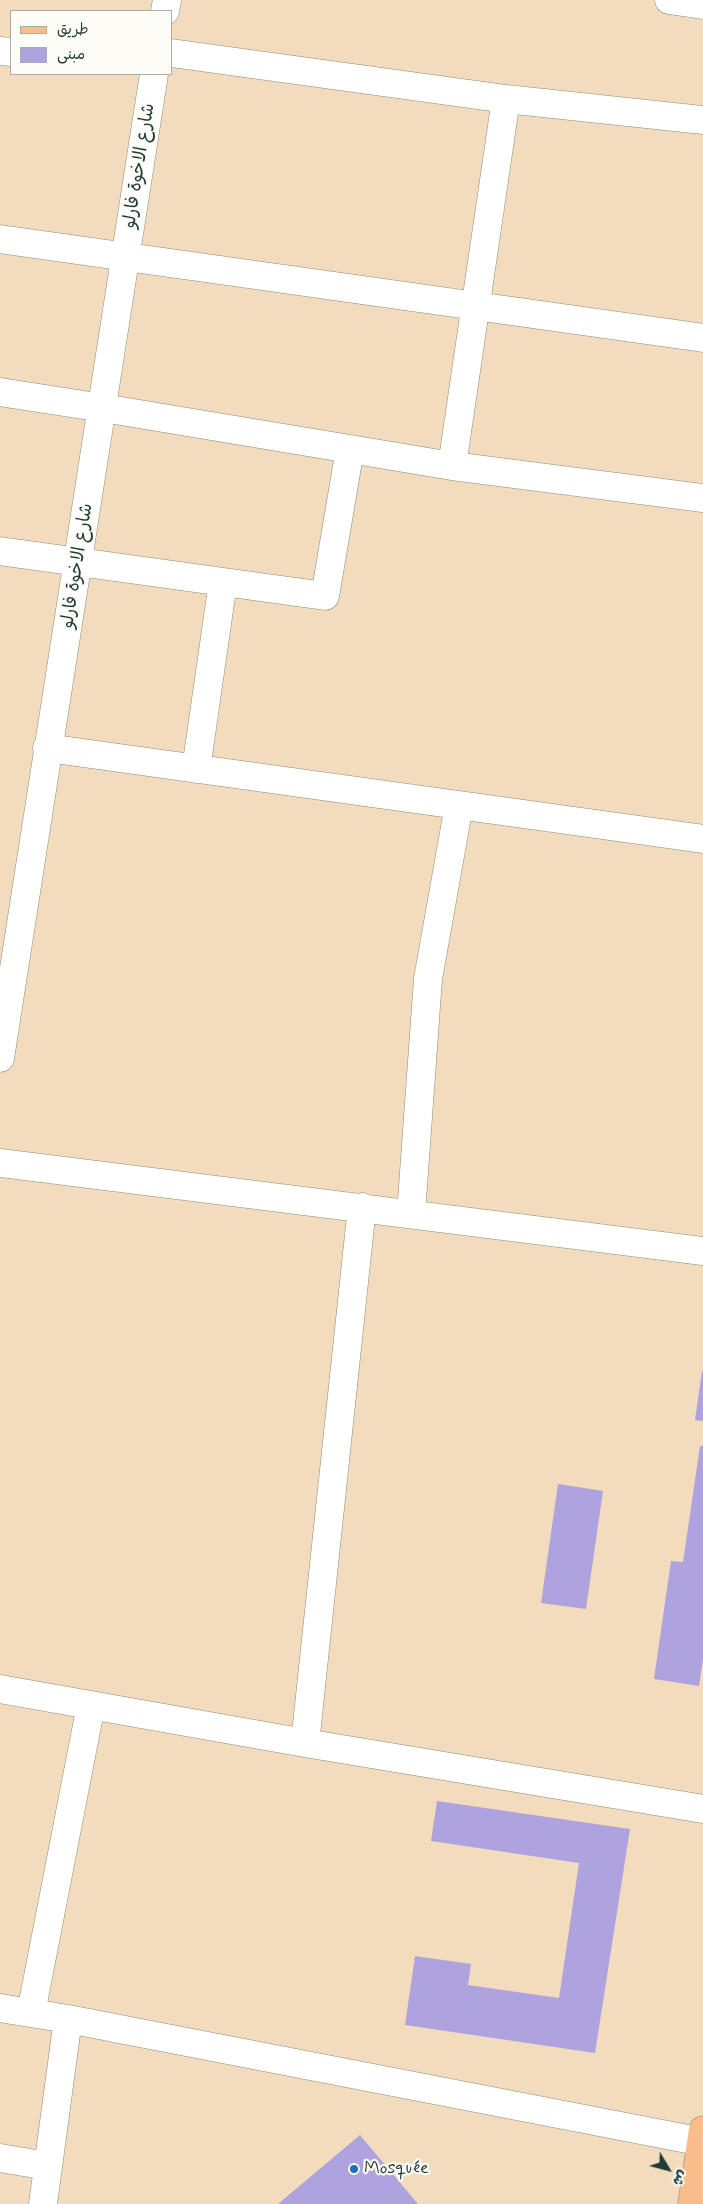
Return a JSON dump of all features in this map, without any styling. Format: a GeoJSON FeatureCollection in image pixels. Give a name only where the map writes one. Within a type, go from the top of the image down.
{"type":"FeatureCollection","features":[{"type":"Feature","properties":{"kind":"main road"},"geometry":{"type":"LineString","coordinates":[[692,2204],[702,2138]]}},
{"type":"Feature","properties":{"kind":"street"},"geometry":{"type":"LineString","coordinates":[[669,0],[703,5]]}},
{"type":"Feature","properties":{"kind":"street"},"geometry":{"type":"LineString","coordinates":[[172,53],[506,99],[703,120]]}},
{"type":"Feature","properties":{"kind":"street","name":"شارع الاخوة فارلو"},"geometry":{"type":"LineString","coordinates":[[0,1058],[47,748],[79,563],[154,75]]}},
{"type":"Feature","properties":{"kind":"street"},"geometry":{"type":"LineString","coordinates":[[452,466],[506,99]]}},
{"type":"Feature","properties":{"kind":"street"},"geometry":{"type":"LineString","coordinates":[[0,239],[703,338]]}},
{"type":"Feature","properties":{"kind":"street"},"geometry":{"type":"LineString","coordinates":[[0,392],[452,466],[703,498]]}},
{"type":"Feature","properties":{"kind":"street"},"geometry":{"type":"LineString","coordinates":[[0,551],[324,596],[350,449]]}},
{"type":"Feature","properties":{"kind":"street"},"geometry":{"type":"LineString","coordinates":[[196,769],[223,582]]}},
{"type":"Feature","properties":{"kind":"street"},"geometry":{"type":"LineString","coordinates":[[47,748],[703,839]]}},
{"type":"Feature","properties":{"kind":"street"},"geometry":{"type":"LineString","coordinates":[[412,1214],[428,979],[459,805]]}},
{"type":"Feature","properties":{"kind":"street"},"geometry":{"type":"LineString","coordinates":[[0,1163],[703,1251]]}},
{"type":"Feature","properties":{"kind":"street"},"geometry":{"type":"LineString","coordinates":[[306,1743],[362,1207]]}},
{"type":"Feature","properties":{"kind":"street"},"geometry":{"type":"LineString","coordinates":[[0,1689],[306,1743],[703,1809]]}},
{"type":"Feature","properties":{"kind":"street"},"geometry":{"type":"LineString","coordinates":[[31,2013],[91,1705]]}},
{"type":"Feature","properties":{"kind":"street"},"geometry":{"type":"LineString","coordinates":[[0,2008],[68,2019],[702,2138]]}},
{"type":"Feature","properties":{"kind":"street"},"geometry":{"type":"LineString","coordinates":[[43,2204],[68,2019]]}},
{"type":"Feature","properties":{"kind":"street"},"geometry":{"type":"LineString","coordinates":[[0,2158],[48,2166]]}},
{"type":"Feature","properties":{"kind":"building"},"geometry":{"type":"Polygon","coordinates":[[[703,1371],[703,1421],[695,1420],[703,1371]]]}},
{"type":"Feature","properties":{"kind":"building"},"geometry":{"type":"Polygon","coordinates":[[[700,1446],[703,1446],[703,1659],[699,1686],[654,1679],[671,1561],[683,1562],[700,1446]]]}},
{"type":"Feature","properties":{"kind":"building"},"geometry":{"type":"Polygon","coordinates":[[[558,1484],[603,1491],[586,1609],[541,1603],[558,1484]]]}},
{"type":"Feature","properties":{"kind":"building"},"geometry":{"type":"Polygon","coordinates":[[[437,1801],[630,1829],[595,2053],[405,2025],[415,1956],[471,1964],[468,1985],[559,1998],[579,1863],[431,1841],[437,1801]]]}},
{"type":"Feature","properties":{"kind":"building","name":"Mosquée"},"geometry":{"type":"Polygon","coordinates":[[[360,2135],[418,2204],[278,2204],[360,2135]]]}},
{"type":"Feature","properties":{"kind":"place","name":"Mosquée"},"geometry":{"type":"Point","coordinates":[354,2169]}}]}
